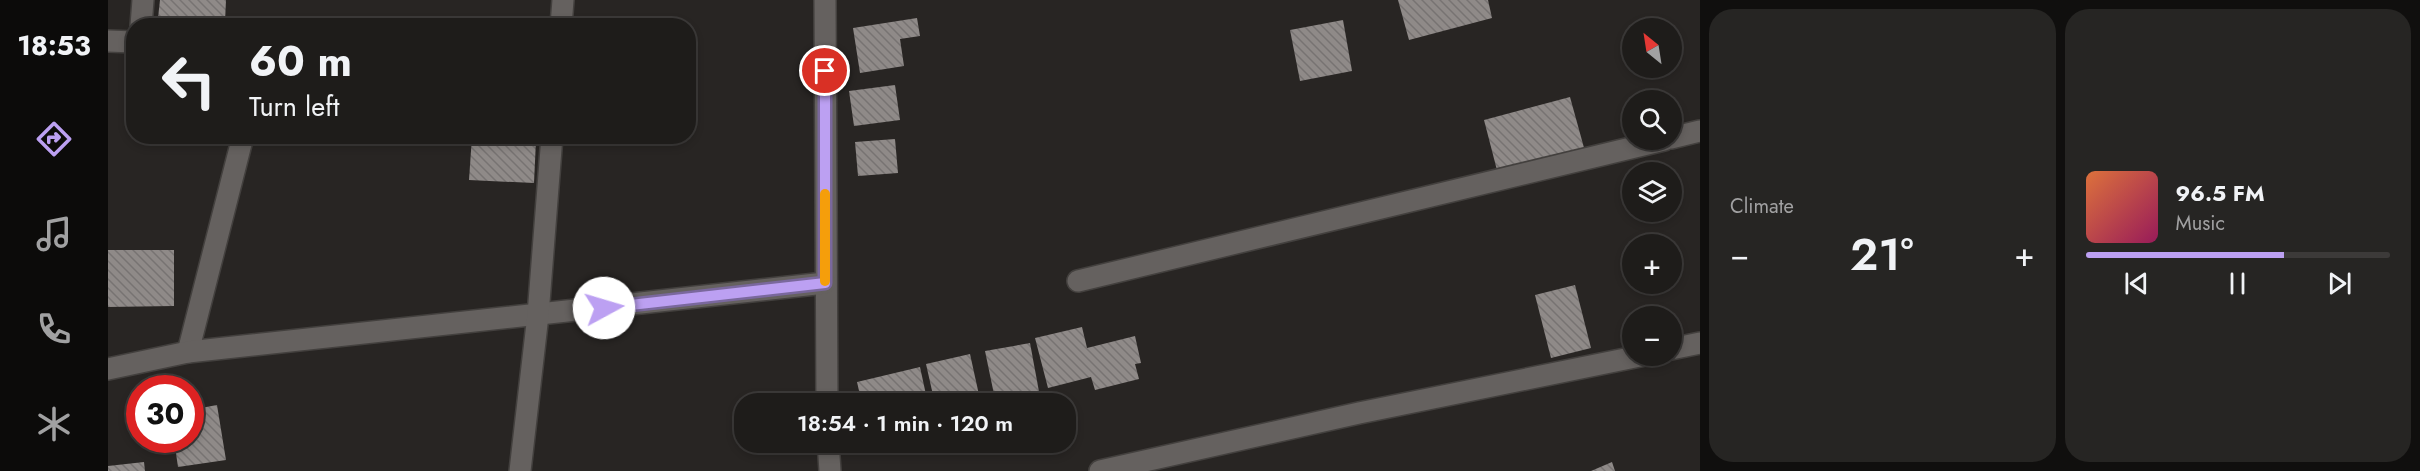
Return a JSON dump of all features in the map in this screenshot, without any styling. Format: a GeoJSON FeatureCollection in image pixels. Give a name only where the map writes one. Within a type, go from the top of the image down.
{"type":"FeatureCollection","features":[{"type":"Feature","properties":{"kind":"street"},"geometry":{"type":"LineString","coordinates":[[142,18],[143,0]]}},
{"type":"Feature","properties":{"kind":"street"},"geometry":{"type":"LineString","coordinates":[[562,18],[563,0]]}},
{"type":"Feature","properties":{"kind":"street"},"geometry":{"type":"LineString","coordinates":[[825,0],[827,393]]}},
{"type":"Feature","properties":{"kind":"street"},"geometry":{"type":"LineString","coordinates":[[108,41],[126,42]]}},
{"type":"Feature","properties":{"kind":"street"},"geometry":{"type":"LineString","coordinates":[[1682,135],[1700,131]]}},
{"type":"Feature","properties":{"kind":"street"},"geometry":{"type":"LineString","coordinates":[[188,352],[241,144]]}},
{"type":"Feature","properties":{"kind":"street"},"geometry":{"type":"LineString","coordinates":[[520,471],[538,315],[551,144]]}},
{"type":"Feature","properties":{"kind":"street"},"geometry":{"type":"LineString","coordinates":[[1078,281],[1622,150]]}},
{"type":"Feature","properties":{"kind":"street"},"geometry":{"type":"LineString","coordinates":[[108,369],[188,352],[825,283]]}},
{"type":"Feature","properties":{"kind":"street"},"geometry":{"type":"LineString","coordinates":[[1682,347],[1700,343]]}},
{"type":"Feature","properties":{"kind":"street"},"geometry":{"type":"LineString","coordinates":[[1100,471],[1359,413],[1622,360]]}},
{"type":"Feature","properties":{"kind":"street"},"geometry":{"type":"LineString","coordinates":[[829,453],[830,471]]}},
{"type":"Feature","properties":{"kind":"building"},"geometry":{"type":"Polygon","coordinates":[[[160,0],[226,0],[225,18],[158,18],[160,0]]]}},
{"type":"Feature","properties":{"kind":"building"},"geometry":{"type":"Polygon","coordinates":[[[1398,0],[1488,0],[1492,18],[1409,40],[1398,0]]]}},
{"type":"Feature","properties":{"kind":"building"},"geometry":{"type":"Polygon","coordinates":[[[917,18],[920,36],[900,39],[904,66],[860,73],[853,28],[917,18]]]}},
{"type":"Feature","properties":{"kind":"building"},"geometry":{"type":"Polygon","coordinates":[[[1343,20],[1352,71],[1300,81],[1290,30],[1343,20]]]}},
{"type":"Feature","properties":{"kind":"building"},"geometry":{"type":"Polygon","coordinates":[[[895,85],[900,120],[854,126],[849,91],[895,85]]]}},
{"type":"Feature","properties":{"kind":"building"},"geometry":{"type":"Polygon","coordinates":[[[1570,97],[1586,155],[1499,178],[1484,120],[1570,97]]]}},
{"type":"Feature","properties":{"kind":"building"},"geometry":{"type":"Polygon","coordinates":[[[895,139],[898,173],[858,176],[855,142],[895,139]]]}},
{"type":"Feature","properties":{"kind":"building"},"geometry":{"type":"Polygon","coordinates":[[[471,144],[536,144],[534,183],[469,180],[471,144]]]}},
{"type":"Feature","properties":{"kind":"building"},"geometry":{"type":"Polygon","coordinates":[[[108,250],[174,250],[174,306],[108,307],[108,250]]]}},
{"type":"Feature","properties":{"kind":"building"},"geometry":{"type":"Polygon","coordinates":[[[1575,285],[1591,348],[1551,358],[1535,295],[1575,285]]]}},
{"type":"Feature","properties":{"kind":"building"},"geometry":{"type":"Polygon","coordinates":[[[1082,327],[1087,348],[1135,336],[1141,363],[1135,364],[1139,379],[1095,390],[1091,377],[1048,388],[1035,338],[1082,327]]]}},
{"type":"Feature","properties":{"kind":"building"},"geometry":{"type":"Polygon","coordinates":[[[1030,343],[1039,393],[994,393],[985,351],[1030,343]]]}},
{"type":"Feature","properties":{"kind":"building"},"geometry":{"type":"Polygon","coordinates":[[[970,354],[979,393],[933,393],[926,364],[970,354]]]}},
{"type":"Feature","properties":{"kind":"building"},"geometry":{"type":"Polygon","coordinates":[[[920,367],[926,393],[860,393],[857,382],[920,367]]]}},
{"type":"Feature","properties":{"kind":"building"},"geometry":{"type":"Polygon","coordinates":[[[217,405],[226,460],[178,467],[176,453],[204,453],[204,407],[217,405]]]}},
{"type":"Feature","properties":{"kind":"building"},"geometry":{"type":"Polygon","coordinates":[[[144,462],[145,471],[108,471],[108,466],[144,462]]]}},
{"type":"Feature","properties":{"kind":"building"},"geometry":{"type":"Polygon","coordinates":[[[1612,462],[1615,471],[1591,471],[1612,462]]]}},
{"type":"Feature","properties":{"kind":"slow traffic"},"geometry":{"type":"LineString","coordinates":[[825,194],[825,281]]}},
{"type":"Feature","properties":{"kind":"route"},"geometry":{"type":"LineString","coordinates":[[604,308],[825,283],[825,71]]}}]}
